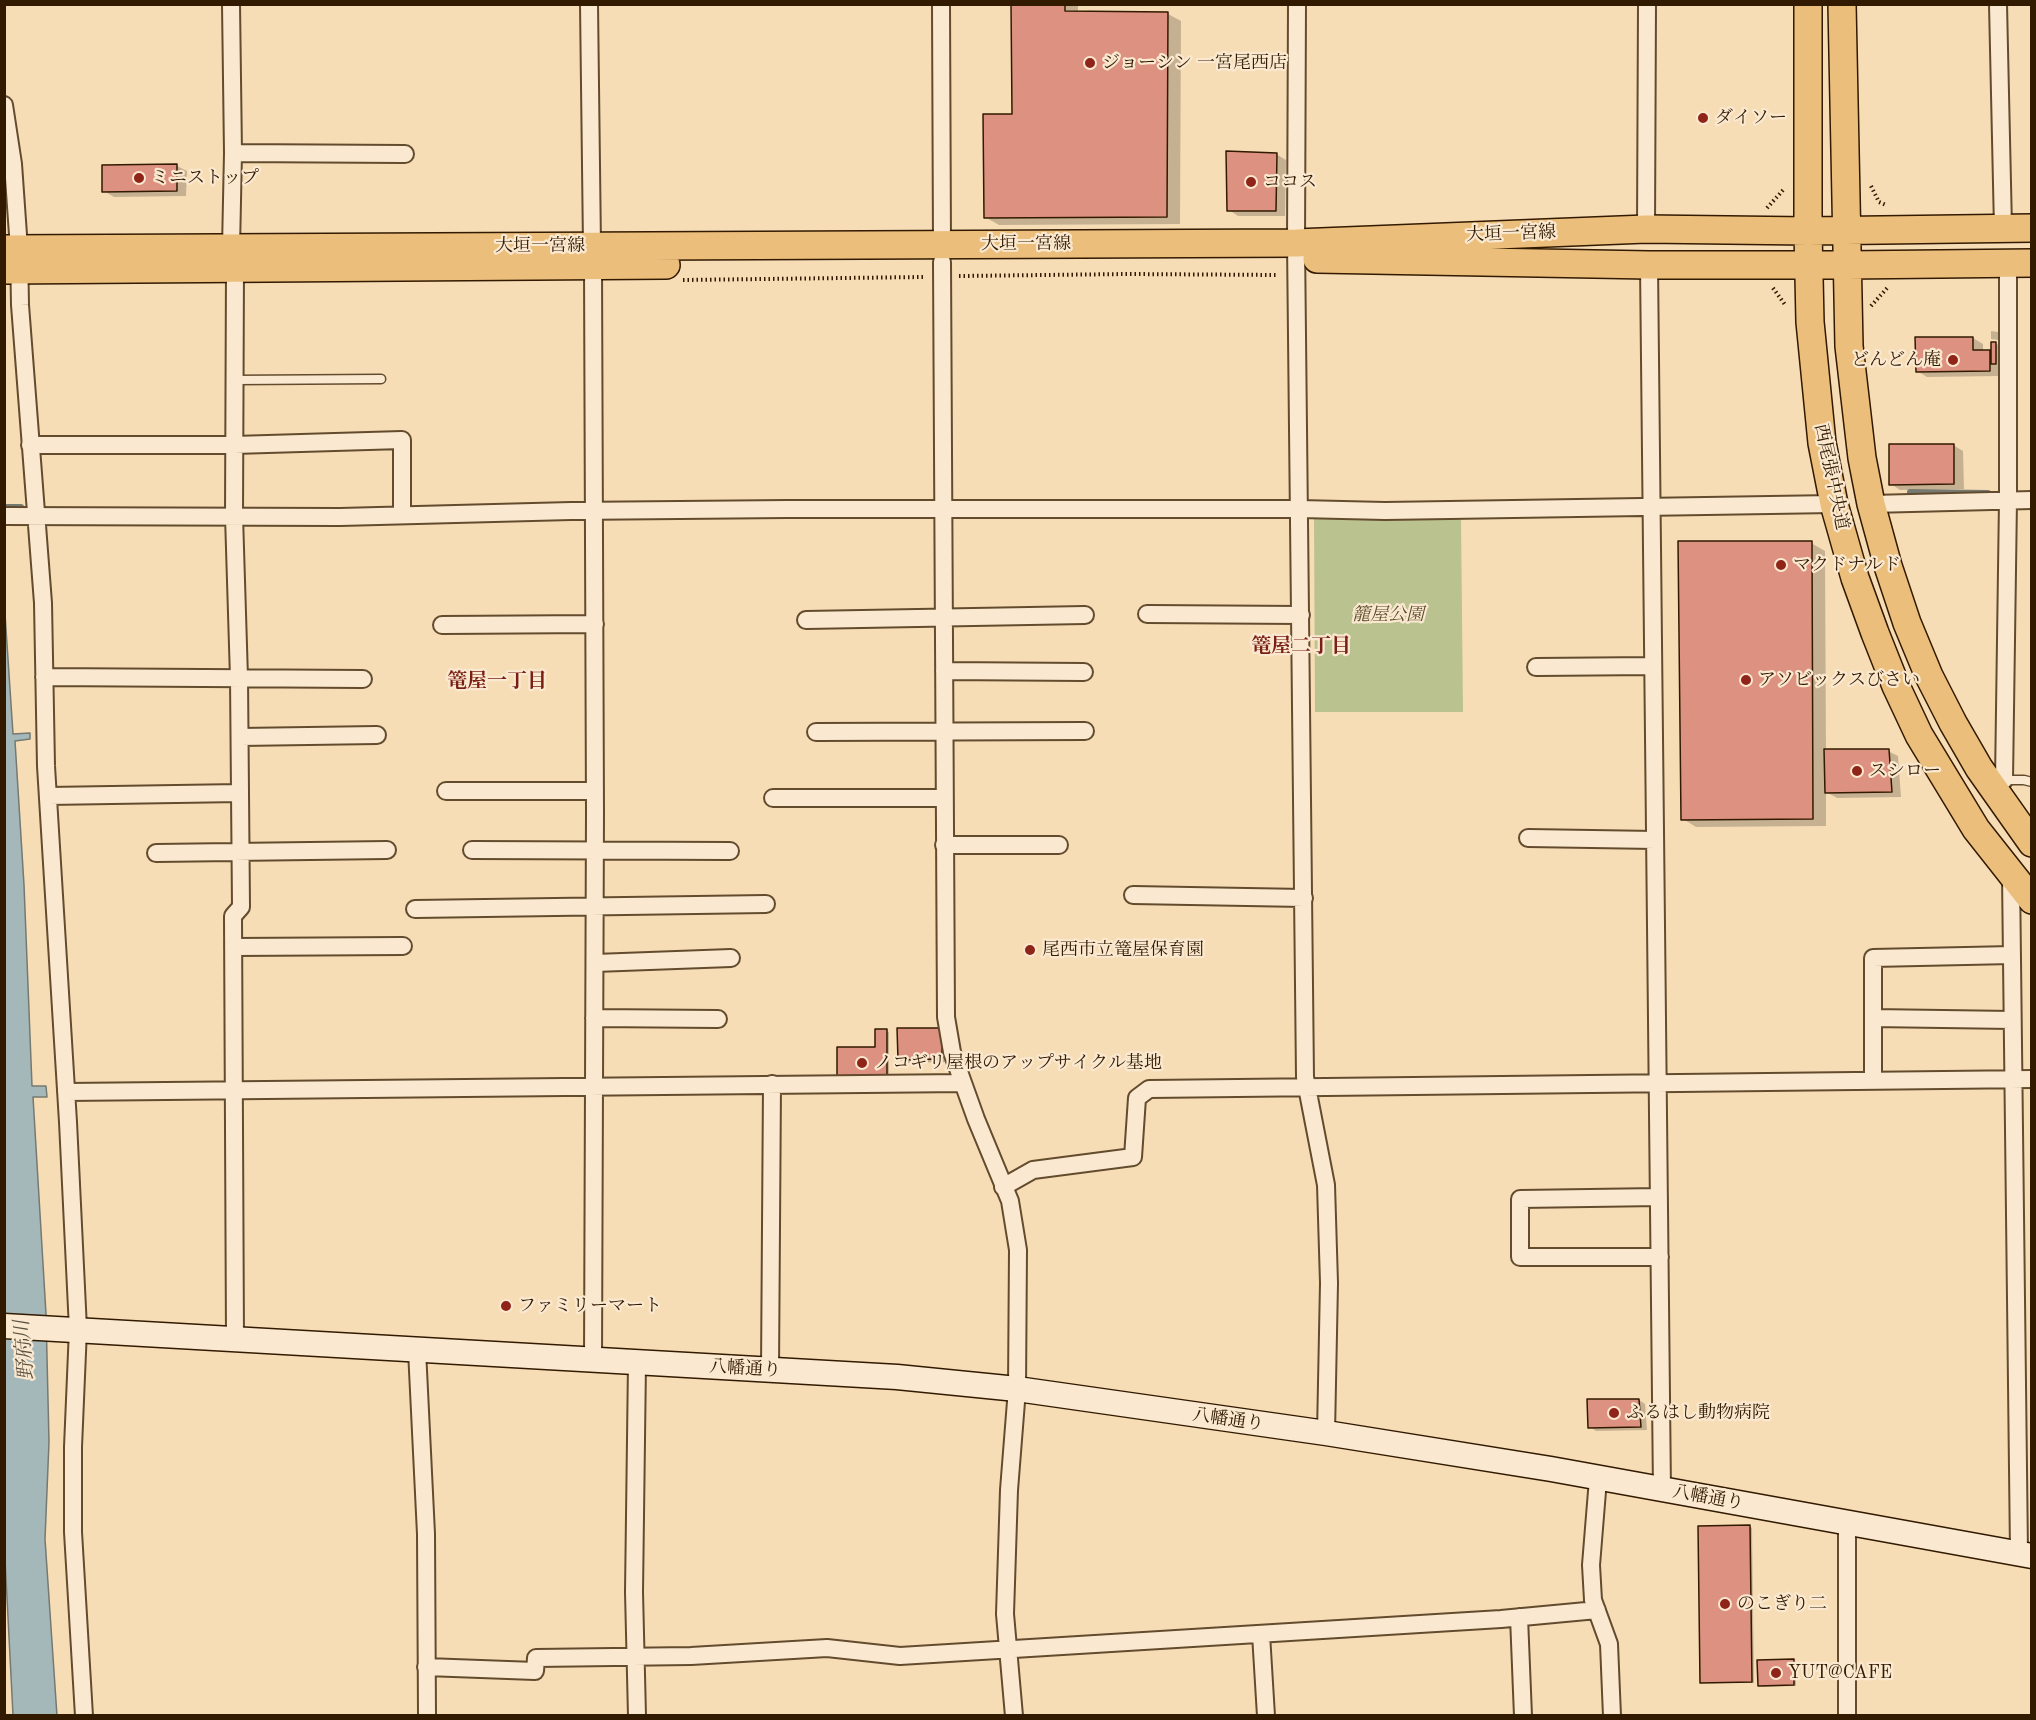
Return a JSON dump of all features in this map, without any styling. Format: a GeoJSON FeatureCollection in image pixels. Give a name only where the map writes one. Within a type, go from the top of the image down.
{"type":"FeatureCollection","features":[{"type":"Feature","properties":{"kind":"main road","name":"西尾張中央道"},"geometry":{"type":"LineString","coordinates":[[1808,4],[1810,322],[1822,442],[1834,504],[1855,578],[1896,686],[1919,735],[1976,829],[2031,900]]}},
{"type":"Feature","properties":{"kind":"main road","name":"西尾張中央道"},"geometry":{"type":"LineString","coordinates":[[1842,4],[1849,346],[1862,458],[1871,504],[1898,594],[1929,676],[1979,768],[1998,784],[2031,843]]}},
{"type":"Feature","properties":{"kind":"main road","name":"大垣一宮線"},"geometry":{"type":"LineString","coordinates":[[1297,259],[1646,229],[1808,231],[2031,228]]}},
{"type":"Feature","properties":{"kind":"main road","name":"大垣一宮線"},"geometry":{"type":"LineString","coordinates":[[12,259],[593,256],[942,261],[1297,259],[1649,265],[2020,263]]}},
{"type":"Feature","properties":{"kind":"street"},"geometry":{"type":"LineString","coordinates":[[231,4],[234,516],[242,907],[233,916],[235,1340]]}},
{"type":"Feature","properties":{"kind":"street"},"geometry":{"type":"LineString","coordinates":[[589,4],[596,791],[593,1360]]}},
{"type":"Feature","properties":{"kind":"street"},"geometry":{"type":"LineString","coordinates":[[940,4],[946,1017],[952,1052],[1010,1201],[1018,1250],[1017,1389],[1009,1490],[1005,1614],[1014,1716]]}},
{"type":"Feature","properties":{"kind":"street"},"geometry":{"type":"LineString","coordinates":[[1297,4],[1297,259],[1305,1077],[1326,1185],[1329,1283],[1326,1433]]}},
{"type":"Feature","properties":{"kind":"street"},"geometry":{"type":"LineString","coordinates":[[1646,229],[1647,4]]}},
{"type":"Feature","properties":{"kind":"street"},"geometry":{"type":"LineString","coordinates":[[1998,4],[2003,228]]}},
{"type":"Feature","properties":{"kind":"street"},"geometry":{"type":"LineString","coordinates":[[4,105],[13,164],[12,259],[20,306],[43,603],[48,796],[78,1329],[73,1447],[73,1532],[84,1716]]}},
{"type":"Feature","properties":{"kind":"street"},"geometry":{"type":"LineString","coordinates":[[233,153],[405,154]]}},
{"type":"Feature","properties":{"kind":"street"},"geometry":{"type":"LineString","coordinates":[[1998,784],[2008,500],[2020,263]]}},
{"type":"Feature","properties":{"kind":"street"},"geometry":{"type":"LineString","coordinates":[[1649,265],[1662,1490]]}},
{"type":"Feature","properties":{"kind":"street"},"geometry":{"type":"LineString","coordinates":[[30,445],[234,445],[402,440],[402,515]]}},
{"type":"Feature","properties":{"kind":"street"},"geometry":{"type":"LineString","coordinates":[[1871,504],[2031,500]]}},
{"type":"Feature","properties":{"kind":"street"},"geometry":{"type":"LineString","coordinates":[[4,516],[402,515],[594,511],[943,509],[1385,510],[1834,504]]}},
{"type":"Feature","properties":{"kind":"street"},"geometry":{"type":"LineString","coordinates":[[1147,614],[1301,615]]}},
{"type":"Feature","properties":{"kind":"street"},"geometry":{"type":"LineString","coordinates":[[806,620],[1085,615]]}},
{"type":"Feature","properties":{"kind":"street"},"geometry":{"type":"LineString","coordinates":[[442,625],[595,624]]}},
{"type":"Feature","properties":{"kind":"street"},"geometry":{"type":"LineString","coordinates":[[1536,667],[1652,666]]}},
{"type":"Feature","properties":{"kind":"street"},"geometry":{"type":"LineString","coordinates":[[944,671],[1084,672]]}},
{"type":"Feature","properties":{"kind":"street"},"geometry":{"type":"LineString","coordinates":[[44,677],[363,680]]}},
{"type":"Feature","properties":{"kind":"street"},"geometry":{"type":"LineString","coordinates":[[816,732],[1085,731]]}},
{"type":"Feature","properties":{"kind":"street"},"geometry":{"type":"LineString","coordinates":[[240,737],[377,735]]}},
{"type":"Feature","properties":{"kind":"street"},"geometry":{"type":"LineString","coordinates":[[446,792],[596,791]]}},
{"type":"Feature","properties":{"kind":"street"},"geometry":{"type":"LineString","coordinates":[[48,796],[240,792]]}},
{"type":"Feature","properties":{"kind":"street"},"geometry":{"type":"LineString","coordinates":[[773,798],[944,798]]}},
{"type":"Feature","properties":{"kind":"street"},"geometry":{"type":"LineString","coordinates":[[1528,838],[1655,840]]}},
{"type":"Feature","properties":{"kind":"street"},"geometry":{"type":"LineString","coordinates":[[944,845],[1059,845]]}},
{"type":"Feature","properties":{"kind":"street"},"geometry":{"type":"LineString","coordinates":[[156,853],[387,850]]}},
{"type":"Feature","properties":{"kind":"street"},"geometry":{"type":"LineString","coordinates":[[472,850],[730,851]]}},
{"type":"Feature","properties":{"kind":"street"},"geometry":{"type":"LineString","coordinates":[[2011,875],[2013,1079],[2025,1555]]}},
{"type":"Feature","properties":{"kind":"street"},"geometry":{"type":"LineString","coordinates":[[1133,895],[1304,898]]}},
{"type":"Feature","properties":{"kind":"street"},"geometry":{"type":"LineString","coordinates":[[415,909],[766,904]]}},
{"type":"Feature","properties":{"kind":"street"},"geometry":{"type":"LineString","coordinates":[[233,947],[403,946]]}},
{"type":"Feature","properties":{"kind":"street"},"geometry":{"type":"LineString","coordinates":[[1873,1081],[1873,958],[2012,954]]}},
{"type":"Feature","properties":{"kind":"street"},"geometry":{"type":"LineString","coordinates":[[595,963],[731,958]]}},
{"type":"Feature","properties":{"kind":"street"},"geometry":{"type":"LineString","coordinates":[[594,1018],[718,1019]]}},
{"type":"Feature","properties":{"kind":"street"},"geometry":{"type":"LineString","coordinates":[[1873,1018],[2012,1020]]}},
{"type":"Feature","properties":{"kind":"street"},"geometry":{"type":"LineString","coordinates":[[1003,1187],[1033,1170],[1133,1157],[1137,1098],[1149,1089],[2031,1079]]}},
{"type":"Feature","properties":{"kind":"street"},"geometry":{"type":"LineString","coordinates":[[66,1092],[963,1083]]}},
{"type":"Feature","properties":{"kind":"street"},"geometry":{"type":"LineString","coordinates":[[770,1370],[772,1084]]}},
{"type":"Feature","properties":{"kind":"street"},"geometry":{"type":"LineString","coordinates":[[1659,1197],[1520,1199],[1520,1257],[1660,1257]]}},
{"type":"Feature","properties":{"kind":"street","name":"八幡通り"},"geometry":{"type":"LineString","coordinates":[[4,1326],[897,1377],[1017,1389],[1326,1433],[1551,1469],[2025,1555]]}},
{"type":"Feature","properties":{"kind":"street"},"geometry":{"type":"LineString","coordinates":[[417,1350],[426,1534],[427,1716]]}},
{"type":"Feature","properties":{"kind":"street"},"geometry":{"type":"LineString","coordinates":[[637,1363],[634,1581],[637,1716]]}},
{"type":"Feature","properties":{"kind":"street"},"geometry":{"type":"LineString","coordinates":[[1598,1479],[1591,1565],[1593,1600],[1610,1644],[1612,1716]]}},
{"type":"Feature","properties":{"kind":"street"},"geometry":{"type":"LineString","coordinates":[[1847,1716],[1848,1523]]}},
{"type":"Feature","properties":{"kind":"street"},"geometry":{"type":"LineString","coordinates":[[426,1667],[536,1671],[536,1658],[691,1656],[827,1648],[900,1656],[1597,1611]]}},
{"type":"Feature","properties":{"kind":"street"},"geometry":{"type":"LineString","coordinates":[[1519,1617],[1523,1716]]}},
{"type":"Feature","properties":{"kind":"street"},"geometry":{"type":"LineString","coordinates":[[1261,1634],[1266,1716]]}},
{"type":"Feature","properties":{"kind":"lane"},"geometry":{"type":"LineString","coordinates":[[234,380],[381,379]]}},
{"type":"Feature","properties":{"kind":"lane"},"geometry":{"type":"LineString","coordinates":[[1998,784],[2024,780],[2031,782]]}},
{"type":"Feature","properties":{"kind":"path"},"geometry":{"type":"LineString","coordinates":[[1866,178],[1879,202],[1888,206]]}},
{"type":"Feature","properties":{"kind":"path"},"geometry":{"type":"LineString","coordinates":[[1766,209],[1791,182]]}},
{"type":"Feature","properties":{"kind":"path"},"geometry":{"type":"LineString","coordinates":[[675,280],[942,261],[1128,274],[1297,259]]}},
{"type":"Feature","properties":{"kind":"path"},"geometry":{"type":"LineString","coordinates":[[1770,285],[1791,314]]}},
{"type":"Feature","properties":{"kind":"green space","name":"籠屋公園"},"geometry":{"type":"Polygon","coordinates":[[[1314,516],[1461,517],[1463,712],[1315,712],[1314,516]]]}},
{"type":"Feature","properties":{"kind":"water","name":"野府川"},"geometry":{"type":"Polygon","coordinates":[[[4,599],[13,734],[30,733],[30,739],[15,741],[24,885],[32,1086],[46,1086],[47,1097],[33,1097],[46,1314],[49,1442],[45,1539],[57,1716],[13,1715],[5,1559],[4,599]]]}},
{"type":"Feature","properties":{"kind":"building","name":"ジョーシン 一宮尾西店"},"geometry":{"type":"Polygon","coordinates":[[[1011,4],[1065,4],[1065,11],[1168,12],[1167,217],[984,218],[983,114],[1012,114],[1011,4]]]}},
{"type":"Feature","properties":{"kind":"building","name":"ココス"},"geometry":{"type":"Polygon","coordinates":[[[1226,151],[1277,153],[1276,211],[1227,211],[1226,151]]]}},
{"type":"Feature","properties":{"kind":"building","name":"ミニストップ"},"geometry":{"type":"Polygon","coordinates":[[[177,164],[177,191],[102,192],[102,165],[177,164]]]}},
{"type":"Feature","properties":{"kind":"building","name":"どんどん庵"},"geometry":{"type":"Polygon","coordinates":[[[1915,337],[1973,337],[1973,350],[1990,350],[1990,371],[1916,372],[1915,337]]]}},
{"type":"Feature","properties":{"kind":"building"},"geometry":{"type":"Polygon","coordinates":[[[1991,342],[1996,342],[1996,364],[1991,364],[1991,342]]]}},
{"type":"Feature","properties":{"kind":"building"},"geometry":{"type":"Polygon","coordinates":[[[1889,444],[1954,444],[1954,484],[1889,485],[1889,444]]]}},
{"type":"Feature","properties":{"kind":"building","name":"アソビックスびさい"},"geometry":{"type":"Polygon","coordinates":[[[1678,541],[1812,541],[1813,819],[1681,820],[1678,541]]]}},
{"type":"Feature","properties":{"kind":"building","name":"スシロー"},"geometry":{"type":"Polygon","coordinates":[[[1824,749],[1889,749],[1892,792],[1825,793],[1824,749]]]}},
{"type":"Feature","properties":{"kind":"building"},"geometry":{"type":"Polygon","coordinates":[[[897,1028],[942,1028],[942,1059],[898,1060],[897,1028]]]}},
{"type":"Feature","properties":{"kind":"building","name":"ノコギリ屋根のアップサイクル基地"},"geometry":{"type":"Polygon","coordinates":[[[875,1029],[887,1029],[887,1079],[837,1079],[837,1047],[875,1047],[875,1029]]]}},
{"type":"Feature","properties":{"kind":"building","name":"ふるはし動物病院"},"geometry":{"type":"Polygon","coordinates":[[[1587,1399],[1639,1399],[1641,1427],[1588,1428],[1587,1399]]]}},
{"type":"Feature","properties":{"kind":"building","name":"のこぎり二"},"geometry":{"type":"Polygon","coordinates":[[[1750,1525],[1752,1682],[1700,1683],[1698,1526],[1750,1525]]]}},
{"type":"Feature","properties":{"kind":"building","name":"YUT@CAFE"},"geometry":{"type":"Polygon","coordinates":[[[1794,1659],[1794,1685],[1758,1686],[1757,1660],[1794,1659]]]}},
{"type":"Feature","properties":{"kind":"waterway"},"geometry":{"type":"LineString","coordinates":[[1910,492],[1988,493]]}},
{"type":"Feature","properties":{"kind":"waterway"},"geometry":{"type":"LineString","coordinates":[[4,507],[21,507]]}},
{"type":"Feature","properties":{"kind":"place","name":"ジョーシン 一宮尾西店"},"geometry":{"type":"Point","coordinates":[1090,63]}},
{"type":"Feature","properties":{"kind":"place","name":"ダイソー"},"geometry":{"type":"Point","coordinates":[1703,118]}},
{"type":"Feature","properties":{"kind":"place","name":"ミニストップ"},"geometry":{"type":"Point","coordinates":[139,178]}},
{"type":"Feature","properties":{"kind":"place","name":"ココス"},"geometry":{"type":"Point","coordinates":[1251,182]}},
{"type":"Feature","properties":{"kind":"place","name":"どんどん庵"},"geometry":{"type":"Point","coordinates":[1953,360]}},
{"type":"Feature","properties":{"kind":"place","name":"マクドナルド"},"geometry":{"type":"Point","coordinates":[1781,565]}},
{"type":"Feature","properties":{"kind":"place","name":"アソビックスびさい"},"geometry":{"type":"Point","coordinates":[1746,680]}},
{"type":"Feature","properties":{"kind":"place","name":"スシロー"},"geometry":{"type":"Point","coordinates":[1857,771]}},
{"type":"Feature","properties":{"kind":"place","name":"尾西市立篭屋保育園"},"geometry":{"type":"Point","coordinates":[1030,950]}},
{"type":"Feature","properties":{"kind":"place","name":"ノコギリ屋根のアップサイクル基地"},"geometry":{"type":"Point","coordinates":[862,1063]}},
{"type":"Feature","properties":{"kind":"place","name":"ファミリーマート"},"geometry":{"type":"Point","coordinates":[506,1306]}},
{"type":"Feature","properties":{"kind":"place","name":"ふるはし動物病院"},"geometry":{"type":"Point","coordinates":[1614,1413]}},
{"type":"Feature","properties":{"kind":"place","name":"のこぎり二"},"geometry":{"type":"Point","coordinates":[1725,1604]}},
{"type":"Feature","properties":{"kind":"place","name":"YUT@CAFE"},"geometry":{"type":"Point","coordinates":[1776,1673]}},
{"type":"Feature","properties":{"kind":"district","name":"篭屋二丁目"},"geometry":{"type":"Point","coordinates":[1301,647]}},
{"type":"Feature","properties":{"kind":"district","name":"篭屋一丁目"},"geometry":{"type":"Point","coordinates":[497,682]}}]}
